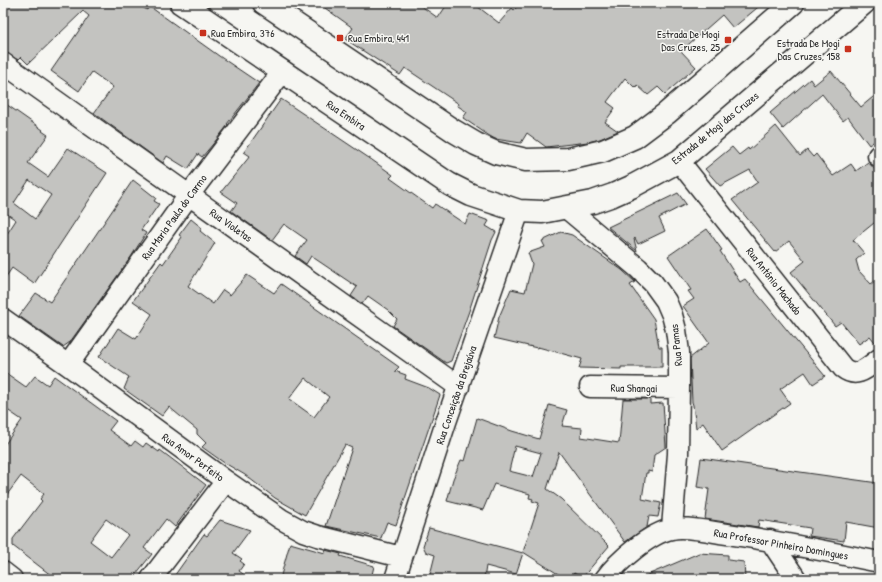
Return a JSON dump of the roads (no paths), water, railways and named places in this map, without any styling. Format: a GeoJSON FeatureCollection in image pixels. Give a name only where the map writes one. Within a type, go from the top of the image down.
{"type":"FeatureCollection","features":[{"type":"Feature","properties":{"kind":"main road","name":"Rua Embira"},"geometry":{"type":"LineString","coordinates":[[181,3],[449,184],[471,195],[519,211]]}},
{"type":"Feature","properties":{"kind":"main road"},"geometry":{"type":"LineString","coordinates":[[264,3],[465,137],[496,153],[526,160],[568,159],[603,151],[635,137],[667,112],[793,3]]}},
{"type":"Feature","properties":{"kind":"main road","name":"Estrada de Mogi das Cruzes"},"geometry":{"type":"LineString","coordinates":[[519,211],[542,212],[593,202],[631,187],[679,161],[864,3]]}},
{"type":"Feature","properties":{"kind":"street","name":"Rua Violetas"},"geometry":{"type":"LineString","coordinates":[[3,63],[459,387]]}},
{"type":"Feature","properties":{"kind":"street","name":"Rua Maria Paula do Carmo"},"geometry":{"type":"LineString","coordinates":[[68,365],[189,195],[282,71]]}},
{"type":"Feature","properties":{"kind":"street","name":"Rua Antônio Machado"},"geometry":{"type":"LineString","coordinates":[[679,161],[843,368],[849,373],[862,372],[879,359]]}},
{"type":"Feature","properties":{"kind":"street","name":"Rua Pamas"},"geometry":{"type":"LineString","coordinates":[[566,207],[638,268],[653,283],[666,301],[676,330],[679,352],[678,454],[672,528]]}},
{"type":"Feature","properties":{"kind":"street","name":"Rua Conceição da Brejaúva"},"geometry":{"type":"LineString","coordinates":[[395,579],[519,211]]}},
{"type":"Feature","properties":{"kind":"street","name":"Rua Amor Perfeito"},"geometry":{"type":"LineString","coordinates":[[5,326],[68,365],[226,481],[281,519],[303,531],[401,558]]}},
{"type":"Feature","properties":{"kind":"street","name":"Rua Shangai"},"geometry":{"type":"LineString","coordinates":[[590,387],[679,388]]}},
{"type":"Feature","properties":{"kind":"street"},"geometry":{"type":"LineString","coordinates":[[151,579],[226,481]]}},
{"type":"Feature","properties":{"kind":"street"},"geometry":{"type":"LineString","coordinates":[[605,579],[630,552],[646,541],[672,528]]}},
{"type":"Feature","properties":{"kind":"street","name":"Rua Professor Pinheiro Domingues"},"geometry":{"type":"LineString","coordinates":[[672,528],[770,540],[879,562]]}},
{"type":"Feature","properties":{"kind":"street"},"geometry":{"type":"LineString","coordinates":[[770,540],[796,579]]}},
{"type":"Feature","properties":{"kind":"street"},"geometry":{"type":"LineString","coordinates":[[3,572],[12,579]]}},
{"type":"Feature","properties":{"kind":"place","name":"Rua Embira, 376"},"geometry":{"type":"Point","coordinates":[203,33]}},
{"type":"Feature","properties":{"kind":"place","name":"Rua Embira, 441"},"geometry":{"type":"Point","coordinates":[340,38]}},
{"type":"Feature","properties":{"kind":"place","name":"Estrada De Mogi Das Cruzes, 25"},"geometry":{"type":"Point","coordinates":[728,40]}},
{"type":"Feature","properties":{"kind":"place","name":"Estrada De Mogi Das Cruzes, 158"},"geometry":{"type":"Point","coordinates":[848,49]}}]}
